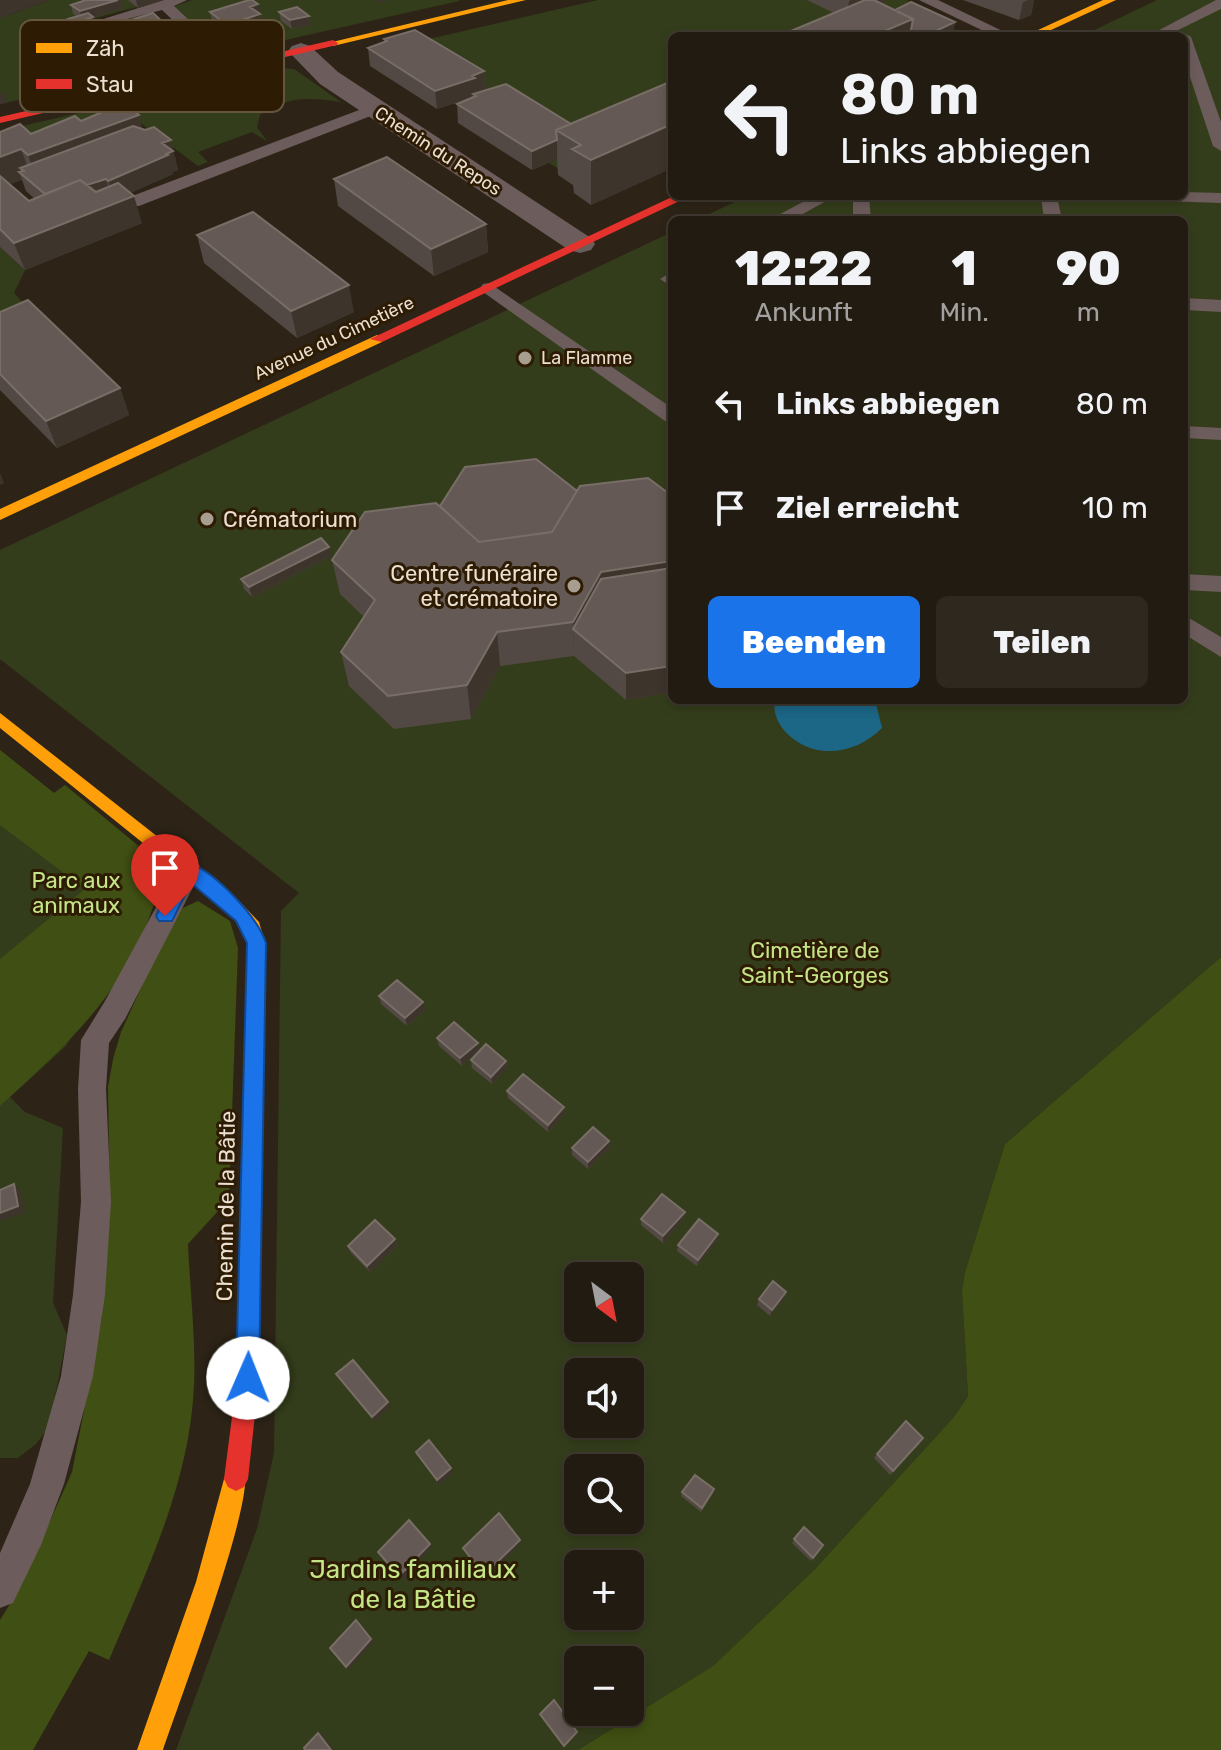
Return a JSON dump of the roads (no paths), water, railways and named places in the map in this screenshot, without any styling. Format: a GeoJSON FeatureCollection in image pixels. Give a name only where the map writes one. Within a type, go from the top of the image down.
{"type":"FeatureCollection","features":[{"type":"Feature","properties":{"kind":"street"},"geometry":{"type":"LineString","coordinates":[[284,55],[484,4],[521,0]]}},
{"type":"Feature","properties":{"kind":"street"},"geometry":{"type":"LineString","coordinates":[[1039,32],[1111,0]]}},
{"type":"Feature","properties":{"kind":"street","name":"Chemin du Repos"},"geometry":{"type":"LineString","coordinates":[[301,51],[329,78],[580,244]]}},
{"type":"Feature","properties":{"kind":"street"},"geometry":{"type":"LineString","coordinates":[[0,120],[35,112]]}},
{"type":"Feature","properties":{"kind":"street","name":"Avenue du Cimetière"},"geometry":{"type":"LineString","coordinates":[[0,515],[675,200]]}},
{"type":"Feature","properties":{"kind":"street","name":"Chemin de la Bâtie"},"geometry":{"type":"LineString","coordinates":[[0,719],[243,916],[252,928],[256,943],[248,1378],[239,1467],[224,1539],[187,1637],[150,1750]]}},
{"type":"Feature","properties":{"kind":"lane"},"geometry":{"type":"LineString","coordinates":[[926,0],[997,32]]}},
{"type":"Feature","properties":{"kind":"lane"},"geometry":{"type":"LineString","coordinates":[[108,20],[172,2],[188,20]]}},
{"type":"Feature","properties":{"kind":"lane"},"geometry":{"type":"LineString","coordinates":[[1182,32],[1221,3]]}},
{"type":"Feature","properties":{"kind":"lane"},"geometry":{"type":"LineString","coordinates":[[1182,32],[1207,25]]}},
{"type":"Feature","properties":{"kind":"lane"},"geometry":{"type":"LineString","coordinates":[[1188,46],[1214,106],[1221,146]]}},
{"type":"Feature","properties":{"kind":"lane"},"geometry":{"type":"LineString","coordinates":[[1188,104],[1214,106]]}},
{"type":"Feature","properties":{"kind":"lane"},"geometry":{"type":"LineString","coordinates":[[133,202],[375,109]]}},
{"type":"Feature","properties":{"kind":"lane"},"geometry":{"type":"LineString","coordinates":[[1188,197],[1221,198]]}},
{"type":"Feature","properties":{"kind":"lane"},"geometry":{"type":"LineString","coordinates":[[786,216],[819,200]]}},
{"type":"Feature","properties":{"kind":"lane"},"geometry":{"type":"LineString","coordinates":[[489,288],[668,414]]}},
{"type":"Feature","properties":{"kind":"lane"},"geometry":{"type":"LineString","coordinates":[[1188,304],[1221,306]]}},
{"type":"Feature","properties":{"kind":"lane"},"geometry":{"type":"LineString","coordinates":[[1188,432],[1221,434]]}},
{"type":"Feature","properties":{"kind":"lane"},"geometry":{"type":"LineString","coordinates":[[1188,582],[1221,584]]}},
{"type":"Feature","properties":{"kind":"lane"},"geometry":{"type":"LineString","coordinates":[[1188,626],[1221,649]]}},
{"type":"Feature","properties":{"kind":"lane"},"geometry":{"type":"LineString","coordinates":[[0,1590],[29,1533],[77,1376],[89,1295],[96,1202],[92,1089],[95,1040],[115,1010],[189,870]]}},
{"type":"Feature","properties":{"kind":"water"},"geometry":{"type":"Polygon","coordinates":[[[775,704],[876,704],[882,728],[849,748],[816,750],[789,735],[782,728],[775,704]]]}},
{"type":"Feature","properties":{"kind":"place","name":"La Flamme"},"geometry":{"type":"Point","coordinates":[525,358]}},
{"type":"Feature","properties":{"kind":"place","name":"Crématorium"},"geometry":{"type":"Point","coordinates":[207,519]}},
{"type":"Feature","properties":{"kind":"place","name":"Centre funéraire et crématoire"},"geometry":{"type":"Point","coordinates":[574,586]}},
{"type":"Feature","properties":{"kind":"park label","name":"Parc aux animaux"},"geometry":{"type":"Point","coordinates":[76,892]}},
{"type":"Feature","properties":{"kind":"park label","name":"Cimetière de Saint-Georges"},"geometry":{"type":"Point","coordinates":[815,962]}},
{"type":"Feature","properties":{"kind":"park label","name":"Jardins familiaux de la Bâtie"},"geometry":{"type":"Point","coordinates":[413,1584]}}]}
